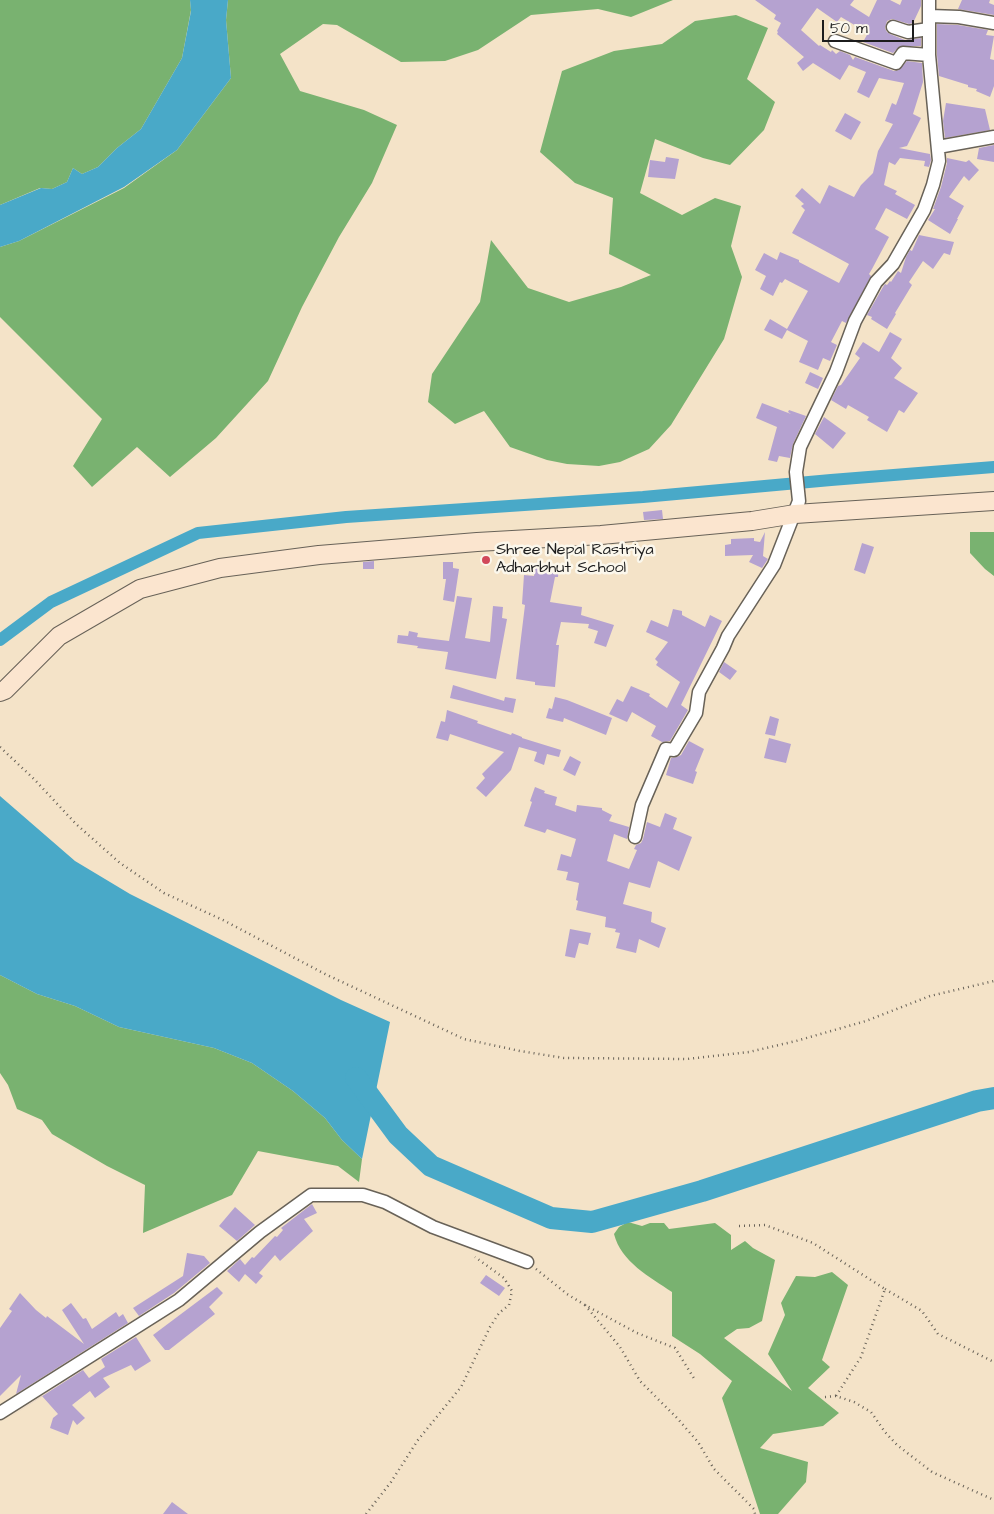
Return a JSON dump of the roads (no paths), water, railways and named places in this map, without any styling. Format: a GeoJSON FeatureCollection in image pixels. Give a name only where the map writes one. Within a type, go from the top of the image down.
{"type":"FeatureCollection","features":[{"type":"Feature","properties":{"kind":"main road"},"geometry":{"type":"LineString","coordinates":[[0,692],[5,690],[59,636],[140,589],[220,568],[319,555],[477,542],[602,536],[752,521],[797,508],[994,501]]}},
{"type":"Feature","properties":{"kind":"street"},"geometry":{"type":"LineString","coordinates":[[634,837],[642,805],[666,749],[674,750],[696,712],[699,692],[728,636],[774,566],[797,508],[796,472],[800,447],[836,372],[855,321],[876,282],[894,264],[924,210],[933,185],[939,161],[929,55],[929,0]]}},
{"type":"Feature","properties":{"kind":"street"},"geometry":{"type":"LineString","coordinates":[[893,27],[908,32],[929,23],[959,17],[994,24]]}},
{"type":"Feature","properties":{"kind":"street"},"geometry":{"type":"LineString","coordinates":[[835,41],[896,63],[903,53],[929,55]]}},
{"type":"Feature","properties":{"kind":"street"},"geometry":{"type":"LineString","coordinates":[[938,147],[994,138]]}},
{"type":"Feature","properties":{"kind":"street"},"geometry":{"type":"LineString","coordinates":[[0,1413],[179,1300],[260,1232],[311,1195],[363,1196],[384,1202],[433,1227],[527,1262]]}},
{"type":"Feature","properties":{"kind":"water"},"geometry":{"type":"Polygon","coordinates":[[[190,0],[228,0],[226,20],[231,78],[177,150],[124,187],[19,241],[0,247],[0,205],[41,188],[52,189],[67,182],[73,168],[82,174],[98,167],[117,148],[141,129],[182,58],[191,11],[190,0]]]}},
{"type":"Feature","properties":{"kind":"water"},"geometry":{"type":"Polygon","coordinates":[[[0,796],[75,861],[130,894],[341,1000],[390,1022],[362,1159],[342,1140],[325,1118],[293,1091],[252,1063],[214,1048],[119,1027],[75,1006],[37,994],[0,975],[0,796]]]}},
{"type":"Feature","properties":{"kind":"waterway"},"geometry":{"type":"LineString","coordinates":[[0,640],[51,602],[198,533],[346,517],[643,497],[994,467]]}},
{"type":"Feature","properties":{"kind":"waterway"},"geometry":{"type":"LineString","coordinates":[[356,1078],[398,1135],[431,1166],[551,1218],[592,1222],[702,1191],[977,1101],[994,1098]]}},
{"type":"Feature","properties":{"kind":"place","name":"Shree Nepal Rastriya Adharbhut School"},"geometry":{"type":"Point","coordinates":[486,560]}}]}
